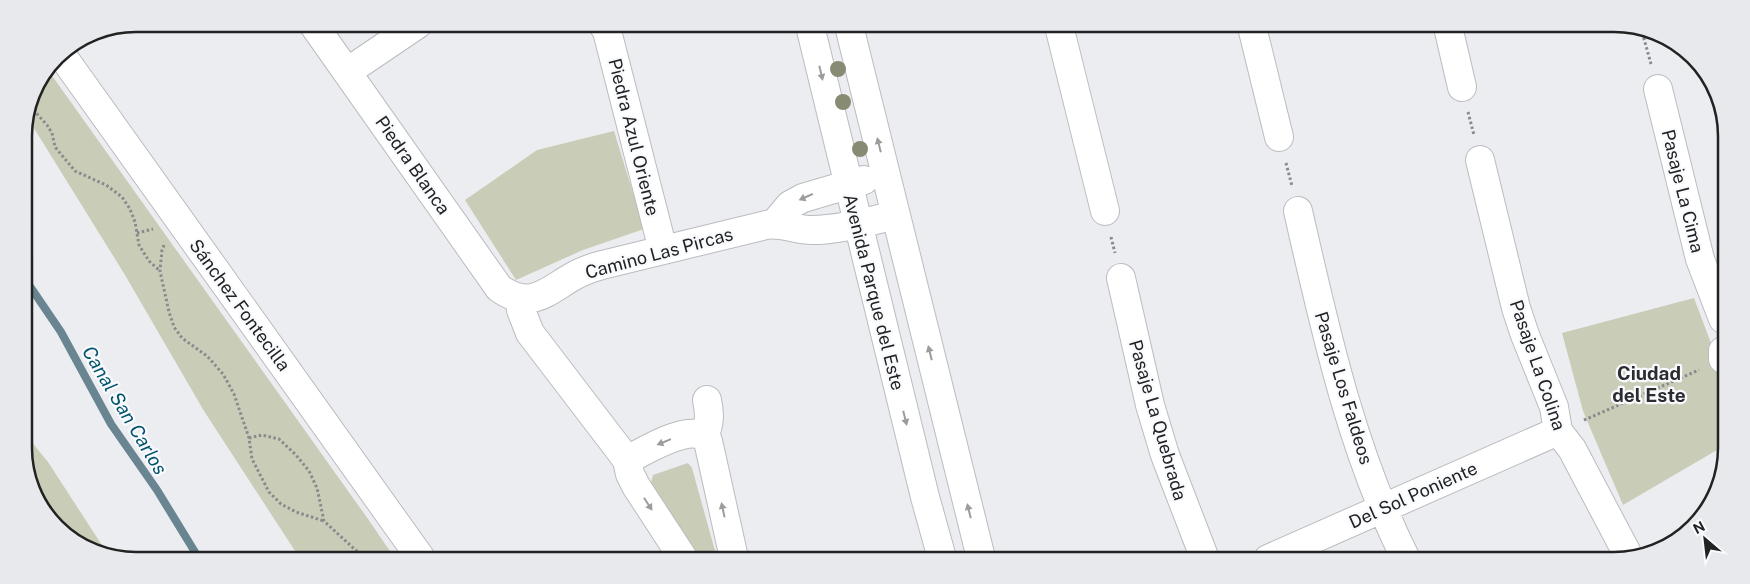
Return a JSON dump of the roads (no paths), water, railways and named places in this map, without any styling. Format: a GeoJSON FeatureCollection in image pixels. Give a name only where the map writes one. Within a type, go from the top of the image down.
{"type":"FeatureCollection","features":[{"type":"Feature","properties":{"kind":"street","name":"Piedra Blanca"},"geometry":{"type":"LineString","coordinates":[[319,32],[499,288],[519,298]]}},
{"type":"Feature","properties":{"kind":"street"},"geometry":{"type":"LineString","coordinates":[[347,72],[406,32]]}},
{"type":"Feature","properties":{"kind":"street","name":"Piedra Azul Oriente"},"geometry":{"type":"LineString","coordinates":[[607,32],[663,250]]}},
{"type":"Feature","properties":{"kind":"street","name":"Avenida Parque del Este"},"geometry":{"type":"LineString","coordinates":[[811,32],[925,498],[940,551]]}},
{"type":"Feature","properties":{"kind":"street"},"geometry":{"type":"LineString","coordinates":[[850,32],[979,551]]}},
{"type":"Feature","properties":{"kind":"street"},"geometry":{"type":"LineString","coordinates":[[1060,32],[1105,211]]}},
{"type":"Feature","properties":{"kind":"street"},"geometry":{"type":"LineString","coordinates":[[1253,32],[1280,137]]}},
{"type":"Feature","properties":{"kind":"street"},"geometry":{"type":"LineString","coordinates":[[1449,32],[1462,88]]}},
{"type":"Feature","properties":{"kind":"street","name":"Sánchez Fontecilla"},"geometry":{"type":"LineString","coordinates":[[66,60],[416,552]]}},
{"type":"Feature","properties":{"kind":"street","name":"Pasaje La Cima"},"geometry":{"type":"LineString","coordinates":[[1658,89],[1700,259],[1718,306]]}},
{"type":"Feature","properties":{"kind":"street","name":"Pasaje La Colina"},"geometry":{"type":"LineString","coordinates":[[1480,160],[1516,308],[1554,407],[1558,432],[1572,449],[1626,551]]}},
{"type":"Feature","properties":{"kind":"street"},"geometry":{"type":"LineString","coordinates":[[774,224],[790,205],[803,198],[886,174]]}},
{"type":"Feature","properties":{"kind":"street","name":"Pasaje Los Faldeos"},"geometry":{"type":"LineString","coordinates":[[1298,211],[1335,366],[1365,461],[1383,509],[1402,551]]}},
{"type":"Feature","properties":{"kind":"street","name":"Camino Las Pircas"},"geometry":{"type":"LineString","coordinates":[[519,298],[537,298],[591,268],[774,224],[811,230],[896,216]]}},
{"type":"Feature","properties":{"kind":"street","name":"Pasaje La Quebrada"},"geometry":{"type":"LineString","coordinates":[[1121,278],[1150,405],[1165,455],[1202,551]]}},
{"type":"Feature","properties":{"kind":"street"},"geometry":{"type":"LineString","coordinates":[[519,298],[523,316],[530,333],[627,460],[630,474],[636,486],[679,552]]}},
{"type":"Feature","properties":{"kind":"street"},"geometry":{"type":"LineString","coordinates":[[704,436],[709,424],[710,412],[707,400]]}},
{"type":"Feature","properties":{"kind":"street","name":"Del Sol Poniente"},"geometry":{"type":"LineString","coordinates":[[1286,551],[1558,432]]}},
{"type":"Feature","properties":{"kind":"street"},"geometry":{"type":"LineString","coordinates":[[627,460],[680,436],[693,433],[704,436],[708,441],[733,552]]}},
{"type":"Feature","properties":{"kind":"waterway","name":"Canal San Carlos"},"geometry":{"type":"LineString","coordinates":[[32,290],[61,332],[111,424],[157,490],[195,552]]}},
{"type":"Feature","properties":{"kind":"district","name":"Ciudad del Este"},"geometry":{"type":"Point","coordinates":[1649,384]}}]}
